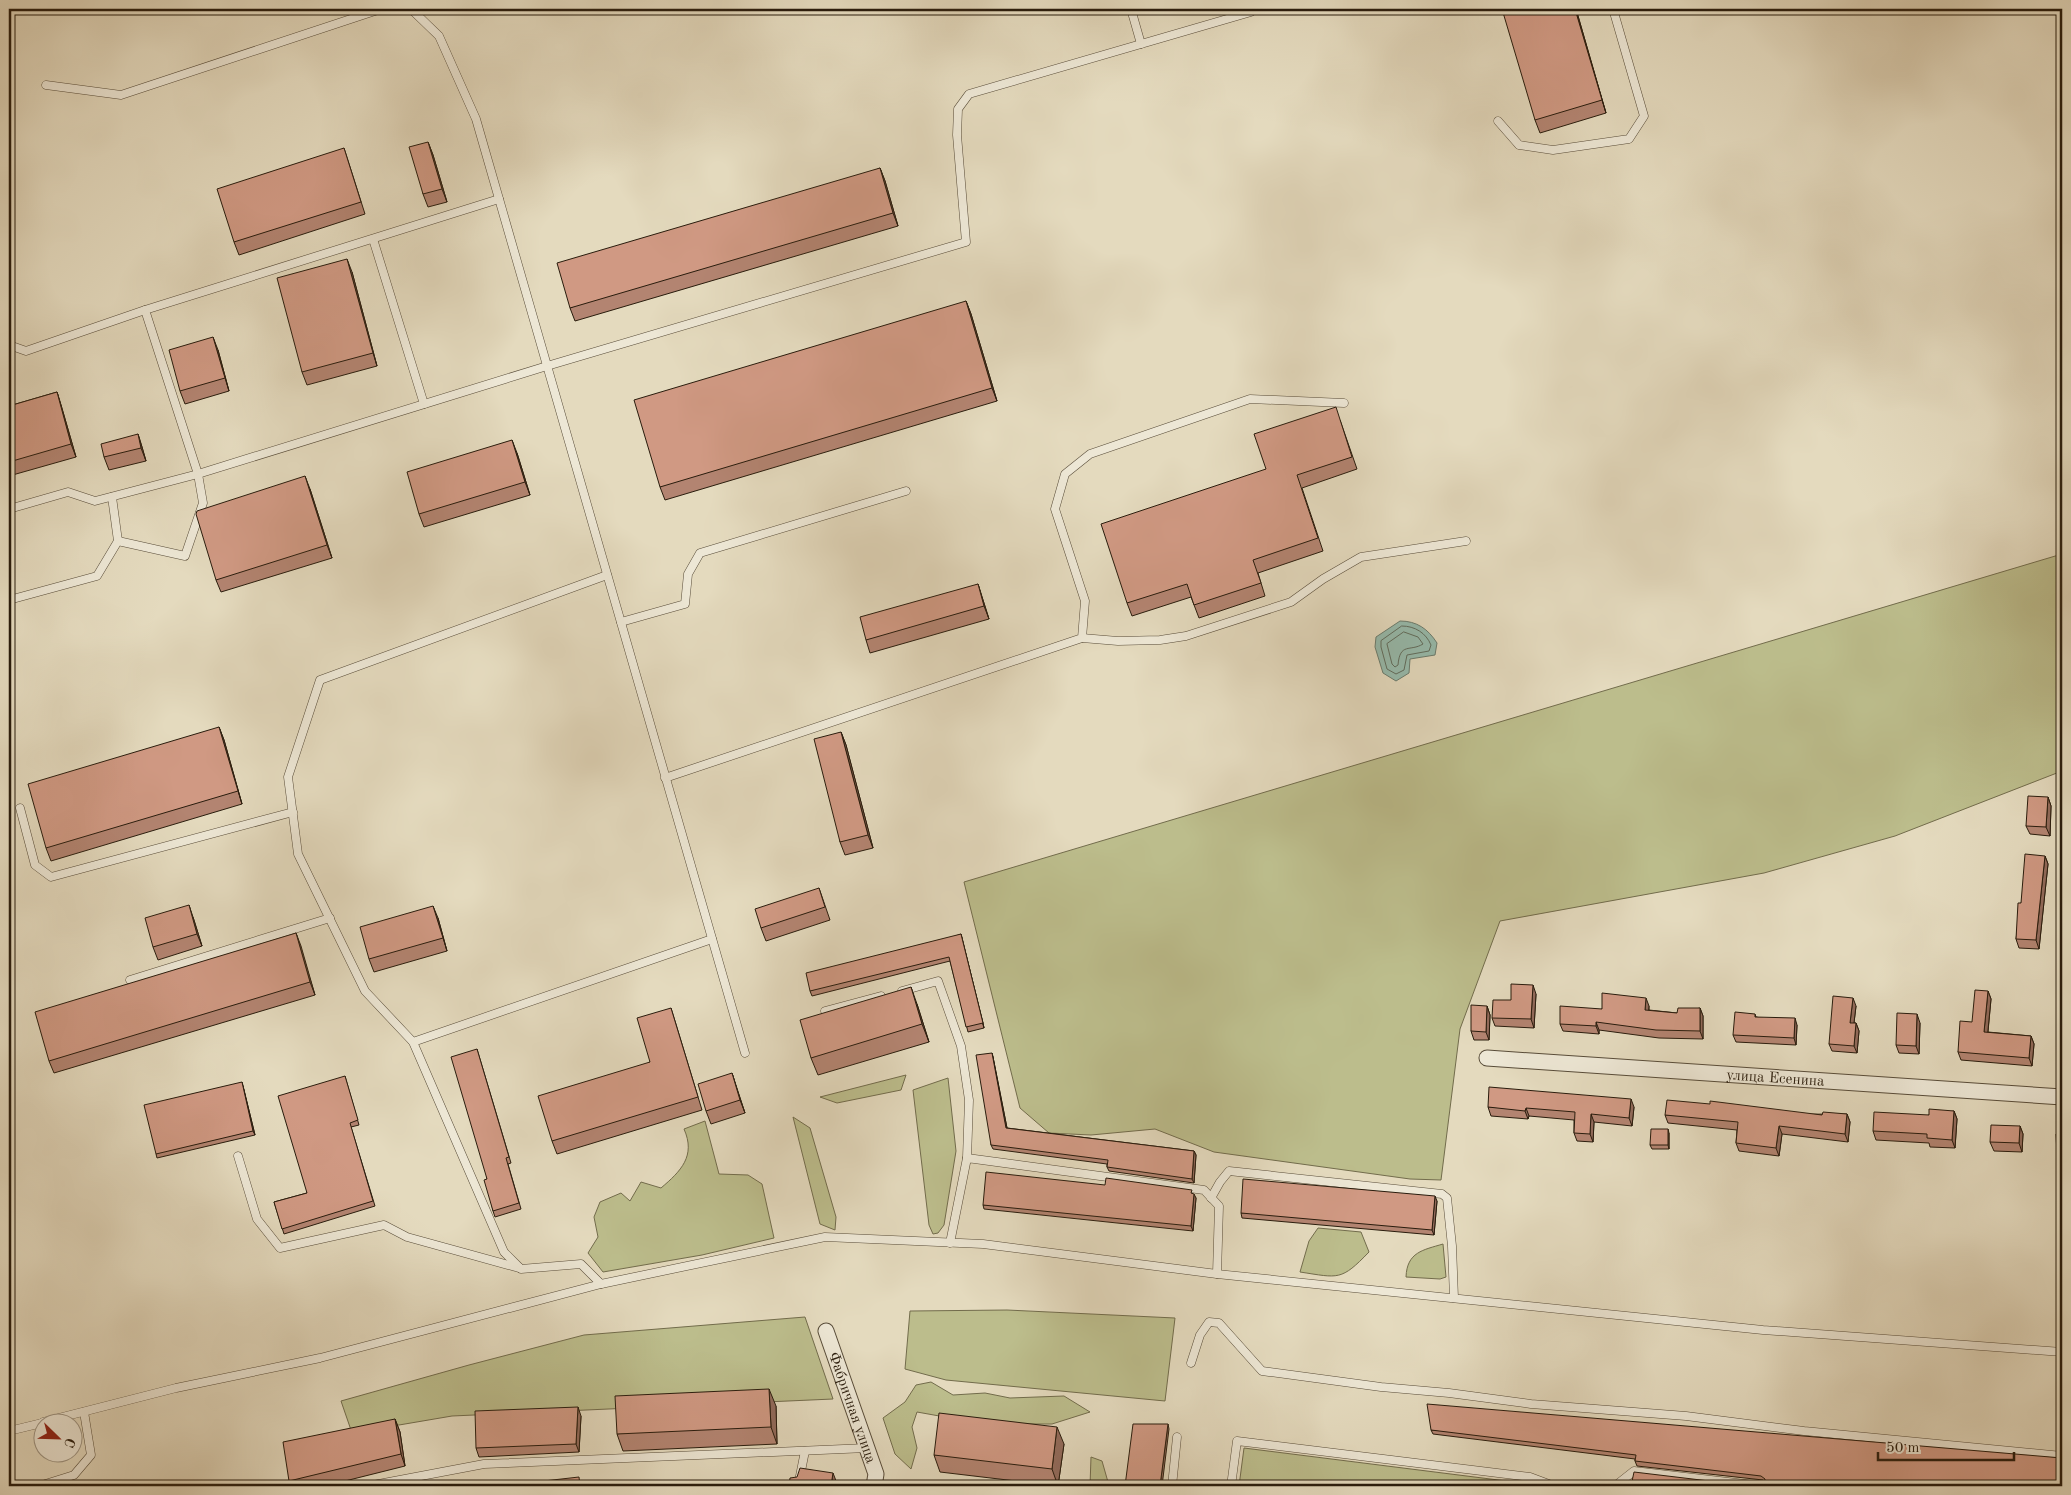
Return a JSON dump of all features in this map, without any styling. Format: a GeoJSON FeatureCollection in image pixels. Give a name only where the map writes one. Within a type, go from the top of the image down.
{"type":"FeatureCollection","features":[{"type":"Feature","properties":{"kind":"street","name":"улица Есенина"},"geometry":{"type":"LineString","coordinates":[[1488,1058],[2062,1097]]}},
{"type":"Feature","properties":{"kind":"street","name":"Фабричная улица"},"geometry":{"type":"LineString","coordinates":[[826,1330],[876,1474],[874,1486]]}},
{"type":"Feature","properties":{"kind":"lane"},"geometry":{"type":"LineString","coordinates":[[46,85],[121,95],[381,9]]}},
{"type":"Feature","properties":{"kind":"lane"},"geometry":{"type":"LineString","coordinates":[[411,9],[439,36],[476,118],[744,1053]]}},
{"type":"Feature","properties":{"kind":"lane"},"geometry":{"type":"LineString","coordinates":[[1131,9],[1141,44]]}},
{"type":"Feature","properties":{"kind":"lane"},"geometry":{"type":"LineString","coordinates":[[1498,121],[1519,145],[1553,150],[1629,139],[1644,116],[1613,9]]}},
{"type":"Feature","properties":{"kind":"lane"},"geometry":{"type":"LineString","coordinates":[[9,509],[68,492],[95,501],[198,474],[547,366],[966,242],[957,135],[958,109],[969,94],[1251,12]]}},
{"type":"Feature","properties":{"kind":"lane"},"geometry":{"type":"LineString","coordinates":[[9,345],[26,351],[145,310],[499,199]]}},
{"type":"Feature","properties":{"kind":"lane"},"geometry":{"type":"LineString","coordinates":[[373,239],[424,404]]}},
{"type":"Feature","properties":{"kind":"lane"},"geometry":{"type":"LineString","coordinates":[[118,541],[185,556],[203,503],[198,474],[145,310]]}},
{"type":"Feature","properties":{"kind":"lane"},"geometry":{"type":"LineString","coordinates":[[1082,638],[1085,601],[1055,509],[1065,474],[1090,454],[1250,399],[1344,403]]}},
{"type":"Feature","properties":{"kind":"lane"},"geometry":{"type":"LineString","coordinates":[[621,622],[685,604],[688,574],[700,553],[906,491]]}},
{"type":"Feature","properties":{"kind":"lane"},"geometry":{"type":"LineString","coordinates":[[9,600],[97,576],[118,541],[112,497]]}},
{"type":"Feature","properties":{"kind":"lane"},"geometry":{"type":"LineString","coordinates":[[665,778],[1082,638],[1118,642],[1160,640],[1186,636],[1291,602],[1323,579],[1361,557],[1466,541]]}},
{"type":"Feature","properties":{"kind":"lane"},"geometry":{"type":"LineString","coordinates":[[521,1269],[504,1252],[413,1042],[365,991],[298,854],[288,777],[320,680],[607,575]]}},
{"type":"Feature","properties":{"kind":"lane"},"geometry":{"type":"LineString","coordinates":[[20,808],[35,865],[51,877],[293,812]]}},
{"type":"Feature","properties":{"kind":"lane"},"geometry":{"type":"LineString","coordinates":[[130,980],[330,918]]}},
{"type":"Feature","properties":{"kind":"lane"},"geometry":{"type":"LineString","coordinates":[[413,1042],[712,939]]}},
{"type":"Feature","properties":{"kind":"lane"},"geometry":{"type":"LineString","coordinates":[[826,1011],[938,982],[961,1046],[969,1100],[967,1158],[950,1243]]}},
{"type":"Feature","properties":{"kind":"lane"},"geometry":{"type":"LineString","coordinates":[[238,1156],[256,1219],[280,1248],[384,1225],[407,1237],[521,1269],[581,1264],[601,1284]]}},
{"type":"Feature","properties":{"kind":"lane"},"geometry":{"type":"LineString","coordinates":[[967,1158],[1204,1190],[1219,1206],[1218,1274]]}},
{"type":"Feature","properties":{"kind":"lane"},"geometry":{"type":"LineString","coordinates":[[1211,1198],[1220,1182],[1230,1171],[1442,1194],[1447,1198],[1452,1246],[1454,1298]]}},
{"type":"Feature","properties":{"kind":"lane"},"geometry":{"type":"LineString","coordinates":[[40,1486],[74,1475],[91,1455],[84,1412],[176,1388],[320,1358],[601,1284],[825,1238],[993,1246],[1218,1274],[1763,1330],[2062,1352]]}},
{"type":"Feature","properties":{"kind":"lane"},"geometry":{"type":"LineString","coordinates":[[1190,1363],[1200,1335],[1209,1322],[1219,1323],[1262,1371],[1270,1373],[1532,1404],[1686,1416],[1804,1431],[2062,1456]]}},
{"type":"Feature","properties":{"kind":"lane"},"geometry":{"type":"LineString","coordinates":[[9,1432],[32,1426]]}},
{"type":"Feature","properties":{"kind":"lane"},"geometry":{"type":"LineString","coordinates":[[1172,1486],[1177,1437]]}},
{"type":"Feature","properties":{"kind":"lane"},"geometry":{"type":"LineString","coordinates":[[1231,1486],[1237,1441],[1530,1477],[1540,1484],[1554,1486]]}},
{"type":"Feature","properties":{"kind":"lane"},"geometry":{"type":"LineString","coordinates":[[368,1486],[484,1464],[867,1448]]}},
{"type":"Feature","properties":{"kind":"lane"},"geometry":{"type":"LineString","coordinates":[[798,1486],[804,1451]]}},
{"type":"Feature","properties":{"kind":"lane"},"geometry":{"type":"LineString","coordinates":[[1615,1486],[1634,1471],[1762,1486]]}},
{"type":"Feature","properties":{"kind":"green space"},"geometry":{"type":"Polygon","coordinates":[[[2062,554],[2062,771],[1895,836],[1764,873],[1500,921],[1460,1029],[1441,1180],[1410,1179],[1214,1152],[1155,1129],[1091,1135],[1049,1133],[1020,1108],[964,882],[2062,554]]]}},
{"type":"Feature","properties":{"kind":"green space"},"geometry":{"type":"Polygon","coordinates":[[[906,1075],[901,1090],[837,1103],[820,1097],[906,1075]]]}},
{"type":"Feature","properties":{"kind":"green space"},"geometry":{"type":"Polygon","coordinates":[[[948,1078],[956,1151],[944,1225],[938,1233],[933,1234],[929,1225],[913,1090],[948,1078]]]}},
{"type":"Feature","properties":{"kind":"green space"},"geometry":{"type":"Polygon","coordinates":[[[793,1117],[810,1128],[836,1217],[835,1230],[820,1224],[793,1117]]]}},
{"type":"Feature","properties":{"kind":"green space"},"geometry":{"type":"Polygon","coordinates":[[[705,1121],[719,1174],[748,1175],[762,1184],[774,1238],[702,1255],[603,1272],[588,1253],[598,1237],[594,1217],[600,1202],[621,1193],[630,1201],[641,1182],[661,1188],[680,1169],[687,1155],[688,1147],[684,1129],[705,1121]]]}},
{"type":"Feature","properties":{"kind":"green space"},"geometry":{"type":"Polygon","coordinates":[[[1318,1228],[1361,1232],[1369,1252],[1352,1268],[1339,1275],[1332,1276],[1300,1272],[1309,1241],[1318,1228]]]}},
{"type":"Feature","properties":{"kind":"green space"},"geometry":{"type":"Polygon","coordinates":[[[1443,1244],[1446,1277],[1440,1279],[1406,1277],[1409,1262],[1417,1253],[1443,1244]]]}},
{"type":"Feature","properties":{"kind":"green space"},"geometry":{"type":"Polygon","coordinates":[[[1007,1310],[1175,1318],[1165,1401],[946,1380],[905,1369],[910,1311],[1007,1310]]]}},
{"type":"Feature","properties":{"kind":"green space"},"geometry":{"type":"Polygon","coordinates":[[[805,1317],[833,1399],[452,1416],[352,1433],[341,1401],[584,1335],[805,1317]]]}},
{"type":"Feature","properties":{"kind":"green space"},"geometry":{"type":"Polygon","coordinates":[[[931,1382],[953,1395],[985,1393],[1010,1398],[1064,1396],[1090,1412],[1052,1424],[984,1424],[917,1412],[912,1427],[917,1448],[911,1469],[895,1454],[883,1418],[905,1402],[916,1385],[931,1382]]]}},
{"type":"Feature","properties":{"kind":"green space"},"geometry":{"type":"Polygon","coordinates":[[[1244,1448],[1530,1484],[1530,1486],[1239,1486],[1244,1448]]]}},
{"type":"Feature","properties":{"kind":"green space"},"geometry":{"type":"Polygon","coordinates":[[[1091,1457],[1102,1461],[1108,1486],[1090,1486],[1091,1457]]]}},
{"type":"Feature","properties":{"kind":"water"},"geometry":{"type":"Polygon","coordinates":[[[1400,621],[1417,624],[1430,634],[1437,643],[1435,655],[1410,659],[1409,673],[1396,681],[1383,673],[1375,647],[1376,637],[1400,621]]]}},
{"type":"Feature","properties":{"kind":"building"},"geometry":{"type":"Polygon","coordinates":[[[1502,9],[1575,9],[1602,100],[1535,120],[1502,9]]]}},
{"type":"Feature","properties":{"kind":"building"},"geometry":{"type":"Polygon","coordinates":[[[428,142],[442,189],[423,194],[409,147],[428,142]]]}},
{"type":"Feature","properties":{"kind":"building"},"geometry":{"type":"Polygon","coordinates":[[[344,148],[361,202],[234,242],[217,189],[344,148]]]}},
{"type":"Feature","properties":{"kind":"building"},"geometry":{"type":"Polygon","coordinates":[[[880,168],[893,213],[570,308],[557,263],[880,168]]]}},
{"type":"Feature","properties":{"kind":"building"},"geometry":{"type":"Polygon","coordinates":[[[347,259],[373,353],[302,372],[277,278],[347,259]]]}},
{"type":"Feature","properties":{"kind":"building"},"geometry":{"type":"Polygon","coordinates":[[[966,301],[992,388],[660,487],[634,400],[966,301]]]}},
{"type":"Feature","properties":{"kind":"building"},"geometry":{"type":"Polygon","coordinates":[[[213,337],[225,378],[180,391],[169,350],[213,337]]]}},
{"type":"Feature","properties":{"kind":"building"},"geometry":{"type":"Polygon","coordinates":[[[57,392],[71,444],[9,462],[9,406],[57,392]]]}},
{"type":"Feature","properties":{"kind":"building"},"geometry":{"type":"Polygon","coordinates":[[[1336,407],[1352,457],[1297,475],[1318,538],[1253,560],[1261,583],[1194,605],[1187,584],[1127,603],[1101,524],[1266,469],[1254,434],[1336,407]]]}},
{"type":"Feature","properties":{"kind":"building"},"geometry":{"type":"Polygon","coordinates":[[[138,434],[141,448],[104,457],[101,444],[138,434]]]}},
{"type":"Feature","properties":{"kind":"building"},"geometry":{"type":"Polygon","coordinates":[[[512,440],[525,482],[419,514],[407,472],[512,440]]]}},
{"type":"Feature","properties":{"kind":"building"},"geometry":{"type":"Polygon","coordinates":[[[305,476],[327,545],[216,580],[196,514],[197,511],[305,476]]]}},
{"type":"Feature","properties":{"kind":"building"},"geometry":{"type":"Polygon","coordinates":[[[978,584],[984,606],[866,640],[860,617],[978,584]]]}},
{"type":"Feature","properties":{"kind":"building"},"geometry":{"type":"Polygon","coordinates":[[[219,727],[238,791],[46,848],[28,784],[219,727]]]}},
{"type":"Feature","properties":{"kind":"building"},"geometry":{"type":"Polygon","coordinates":[[[841,732],[868,835],[840,842],[814,739],[841,732]]]}},
{"type":"Feature","properties":{"kind":"building"},"geometry":{"type":"Polygon","coordinates":[[[2028,796],[2048,797],[2046,827],[2026,826],[2028,796]]]}},
{"type":"Feature","properties":{"kind":"building"},"geometry":{"type":"Polygon","coordinates":[[[2025,854],[2045,856],[2036,940],[2016,939],[2018,903],[2021,903],[2025,854]]]}},
{"type":"Feature","properties":{"kind":"building"},"geometry":{"type":"Polygon","coordinates":[[[819,888],[825,907],[761,928],[755,909],[819,888]]]}},
{"type":"Feature","properties":{"kind":"building"},"geometry":{"type":"Polygon","coordinates":[[[189,905],[197,934],[153,947],[145,918],[189,905]]]}},
{"type":"Feature","properties":{"kind":"building"},"geometry":{"type":"Polygon","coordinates":[[[433,906],[443,938],[369,959],[360,927],[433,906]]]}},
{"type":"Feature","properties":{"kind":"building"},"geometry":{"type":"Polygon","coordinates":[[[296,933],[310,982],[49,1061],[35,1012],[296,933]]]}},
{"type":"Feature","properties":{"kind":"building"},"geometry":{"type":"Polygon","coordinates":[[[961,934],[983,1023],[966,1027],[949,957],[810,991],[806,973],[961,934]]]}},
{"type":"Feature","properties":{"kind":"building"},"geometry":{"type":"Polygon","coordinates":[[[1511,984],[1533,985],[1531,1019],[1492,1018],[1493,1000],[1511,1000],[1511,984]]]}},
{"type":"Feature","properties":{"kind":"building"},"geometry":{"type":"Polygon","coordinates":[[[911,987],[922,1024],[811,1058],[800,1020],[911,987]]]}},
{"type":"Feature","properties":{"kind":"building"},"geometry":{"type":"Polygon","coordinates":[[[1975,990],[1988,991],[1984,1032],[2031,1036],[2029,1058],[1958,1052],[1960,1021],[1972,1022],[1975,990]]]}},
{"type":"Feature","properties":{"kind":"building"},"geometry":{"type":"Polygon","coordinates":[[[1602,993],[1646,998],[1645,1010],[1677,1013],[1678,1008],[1700,1008],[1700,1031],[1656,1030],[1596,1022],[1596,1026],[1560,1024],[1560,1006],[1602,1009],[1602,993]]]}},
{"type":"Feature","properties":{"kind":"building"},"geometry":{"type":"Polygon","coordinates":[[[1833,996],[1853,998],[1850,1023],[1856,1023],[1854,1046],[1829,1044],[1833,996]]]}},
{"type":"Feature","properties":{"kind":"building"},"geometry":{"type":"Polygon","coordinates":[[[1471,1005],[1487,1006],[1486,1032],[1471,1031],[1471,1005]]]}},
{"type":"Feature","properties":{"kind":"building"},"geometry":{"type":"Polygon","coordinates":[[[671,1008],[698,1097],[552,1141],[538,1096],[650,1062],[637,1018],[671,1008]]]}},
{"type":"Feature","properties":{"kind":"building"},"geometry":{"type":"Polygon","coordinates":[[[1735,1012],[1755,1014],[1755,1017],[1795,1018],[1794,1038],[1733,1035],[1735,1012]]]}},
{"type":"Feature","properties":{"kind":"building"},"geometry":{"type":"Polygon","coordinates":[[[1897,1013],[1917,1014],[1916,1046],[1896,1045],[1897,1013]]]}},
{"type":"Feature","properties":{"kind":"building"},"geometry":{"type":"Polygon","coordinates":[[[477,1049],[509,1157],[506,1158],[519,1203],[493,1211],[484,1180],[487,1179],[451,1057],[477,1049]]]}},
{"type":"Feature","properties":{"kind":"building"},"geometry":{"type":"Polygon","coordinates":[[[992,1053],[1006,1128],[1194,1151],[1192,1179],[1107,1167],[1108,1160],[991,1145],[976,1055],[992,1053]]]}},
{"type":"Feature","properties":{"kind":"building"},"geometry":{"type":"Polygon","coordinates":[[[732,1073],[740,1100],[706,1111],[698,1084],[732,1073]]]}},
{"type":"Feature","properties":{"kind":"building"},"geometry":{"type":"Polygon","coordinates":[[[345,1076],[358,1120],[350,1123],[373,1201],[282,1229],[274,1202],[307,1193],[278,1096],[345,1076]]]}},
{"type":"Feature","properties":{"kind":"building"},"geometry":{"type":"Polygon","coordinates":[[[242,1082],[253,1131],[156,1154],[144,1105],[242,1082]]]}},
{"type":"Feature","properties":{"kind":"building"},"geometry":{"type":"Polygon","coordinates":[[[1489,1087],[1631,1099],[1629,1118],[1591,1114],[1590,1134],[1574,1133],[1575,1112],[1526,1108],[1525,1111],[1488,1107],[1489,1087]]]}},
{"type":"Feature","properties":{"kind":"building"},"geometry":{"type":"Polygon","coordinates":[[[1667,1100],[1710,1104],[1710,1101],[1822,1115],[1823,1112],[1847,1114],[1845,1134],[1779,1126],[1776,1148],[1736,1143],[1738,1122],[1665,1115],[1667,1100]]]}},
{"type":"Feature","properties":{"kind":"building"},"geometry":{"type":"Polygon","coordinates":[[[1929,1109],[1954,1111],[1952,1140],[1927,1138],[1927,1134],[1873,1131],[1874,1112],[1929,1115],[1929,1109]]]}},
{"type":"Feature","properties":{"kind":"building"},"geometry":{"type":"Polygon","coordinates":[[[1991,1125],[2020,1126],[2019,1143],[1990,1142],[1991,1125]]]}},
{"type":"Feature","properties":{"kind":"building"},"geometry":{"type":"Polygon","coordinates":[[[1651,1129],[1668,1129],[1668,1145],[1650,1145],[1651,1129]]]}},
{"type":"Feature","properties":{"kind":"building"},"geometry":{"type":"Polygon","coordinates":[[[2062,1133],[2062,1154],[2057,1154],[2056,1134],[2062,1133]]]}},
{"type":"Feature","properties":{"kind":"building"},"geometry":{"type":"Polygon","coordinates":[[[986,1172],[1105,1185],[1106,1178],[1192,1190],[1191,1193],[1194,1194],[1191,1226],[983,1205],[986,1172]]]}},
{"type":"Feature","properties":{"kind":"building"},"geometry":{"type":"Polygon","coordinates":[[[1243,1179],[1435,1196],[1432,1230],[1241,1213],[1243,1179]]]}},
{"type":"Feature","properties":{"kind":"building"},"geometry":{"type":"Polygon","coordinates":[[[769,1389],[771,1427],[617,1434],[615,1396],[769,1389]]]}},
{"type":"Feature","properties":{"kind":"building"},"geometry":{"type":"Polygon","coordinates":[[[1427,1404],[2062,1458],[2062,1486],[1762,1486],[1765,1485],[1765,1479],[1761,1476],[1635,1461],[1636,1455],[1431,1430],[1427,1404]]]}},
{"type":"Feature","properties":{"kind":"building"},"geometry":{"type":"Polygon","coordinates":[[[578,1407],[576,1444],[476,1448],[475,1411],[578,1407]]]}},
{"type":"Feature","properties":{"kind":"building"},"geometry":{"type":"Polygon","coordinates":[[[939,1413],[1057,1427],[1052,1469],[934,1455],[939,1413]]]}},
{"type":"Feature","properties":{"kind":"building"},"geometry":{"type":"Polygon","coordinates":[[[395,1419],[401,1454],[289,1481],[283,1442],[395,1419]]]}},
{"type":"Feature","properties":{"kind":"building"},"geometry":{"type":"Polygon","coordinates":[[[1133,1424],[1168,1424],[1160,1486],[1125,1486],[1133,1424]]]}},
{"type":"Feature","properties":{"kind":"building"},"geometry":{"type":"Polygon","coordinates":[[[800,1468],[833,1473],[831,1486],[789,1486],[790,1478],[797,1477],[800,1468]]]}},
{"type":"Feature","properties":{"kind":"building"},"geometry":{"type":"Polygon","coordinates":[[[1634,1472],[1751,1486],[1631,1486],[1634,1472]]]}},
{"type":"Feature","properties":{"kind":"building"},"geometry":{"type":"Polygon","coordinates":[[[579,1477],[580,1486],[500,1486],[579,1477]]]}}]}
